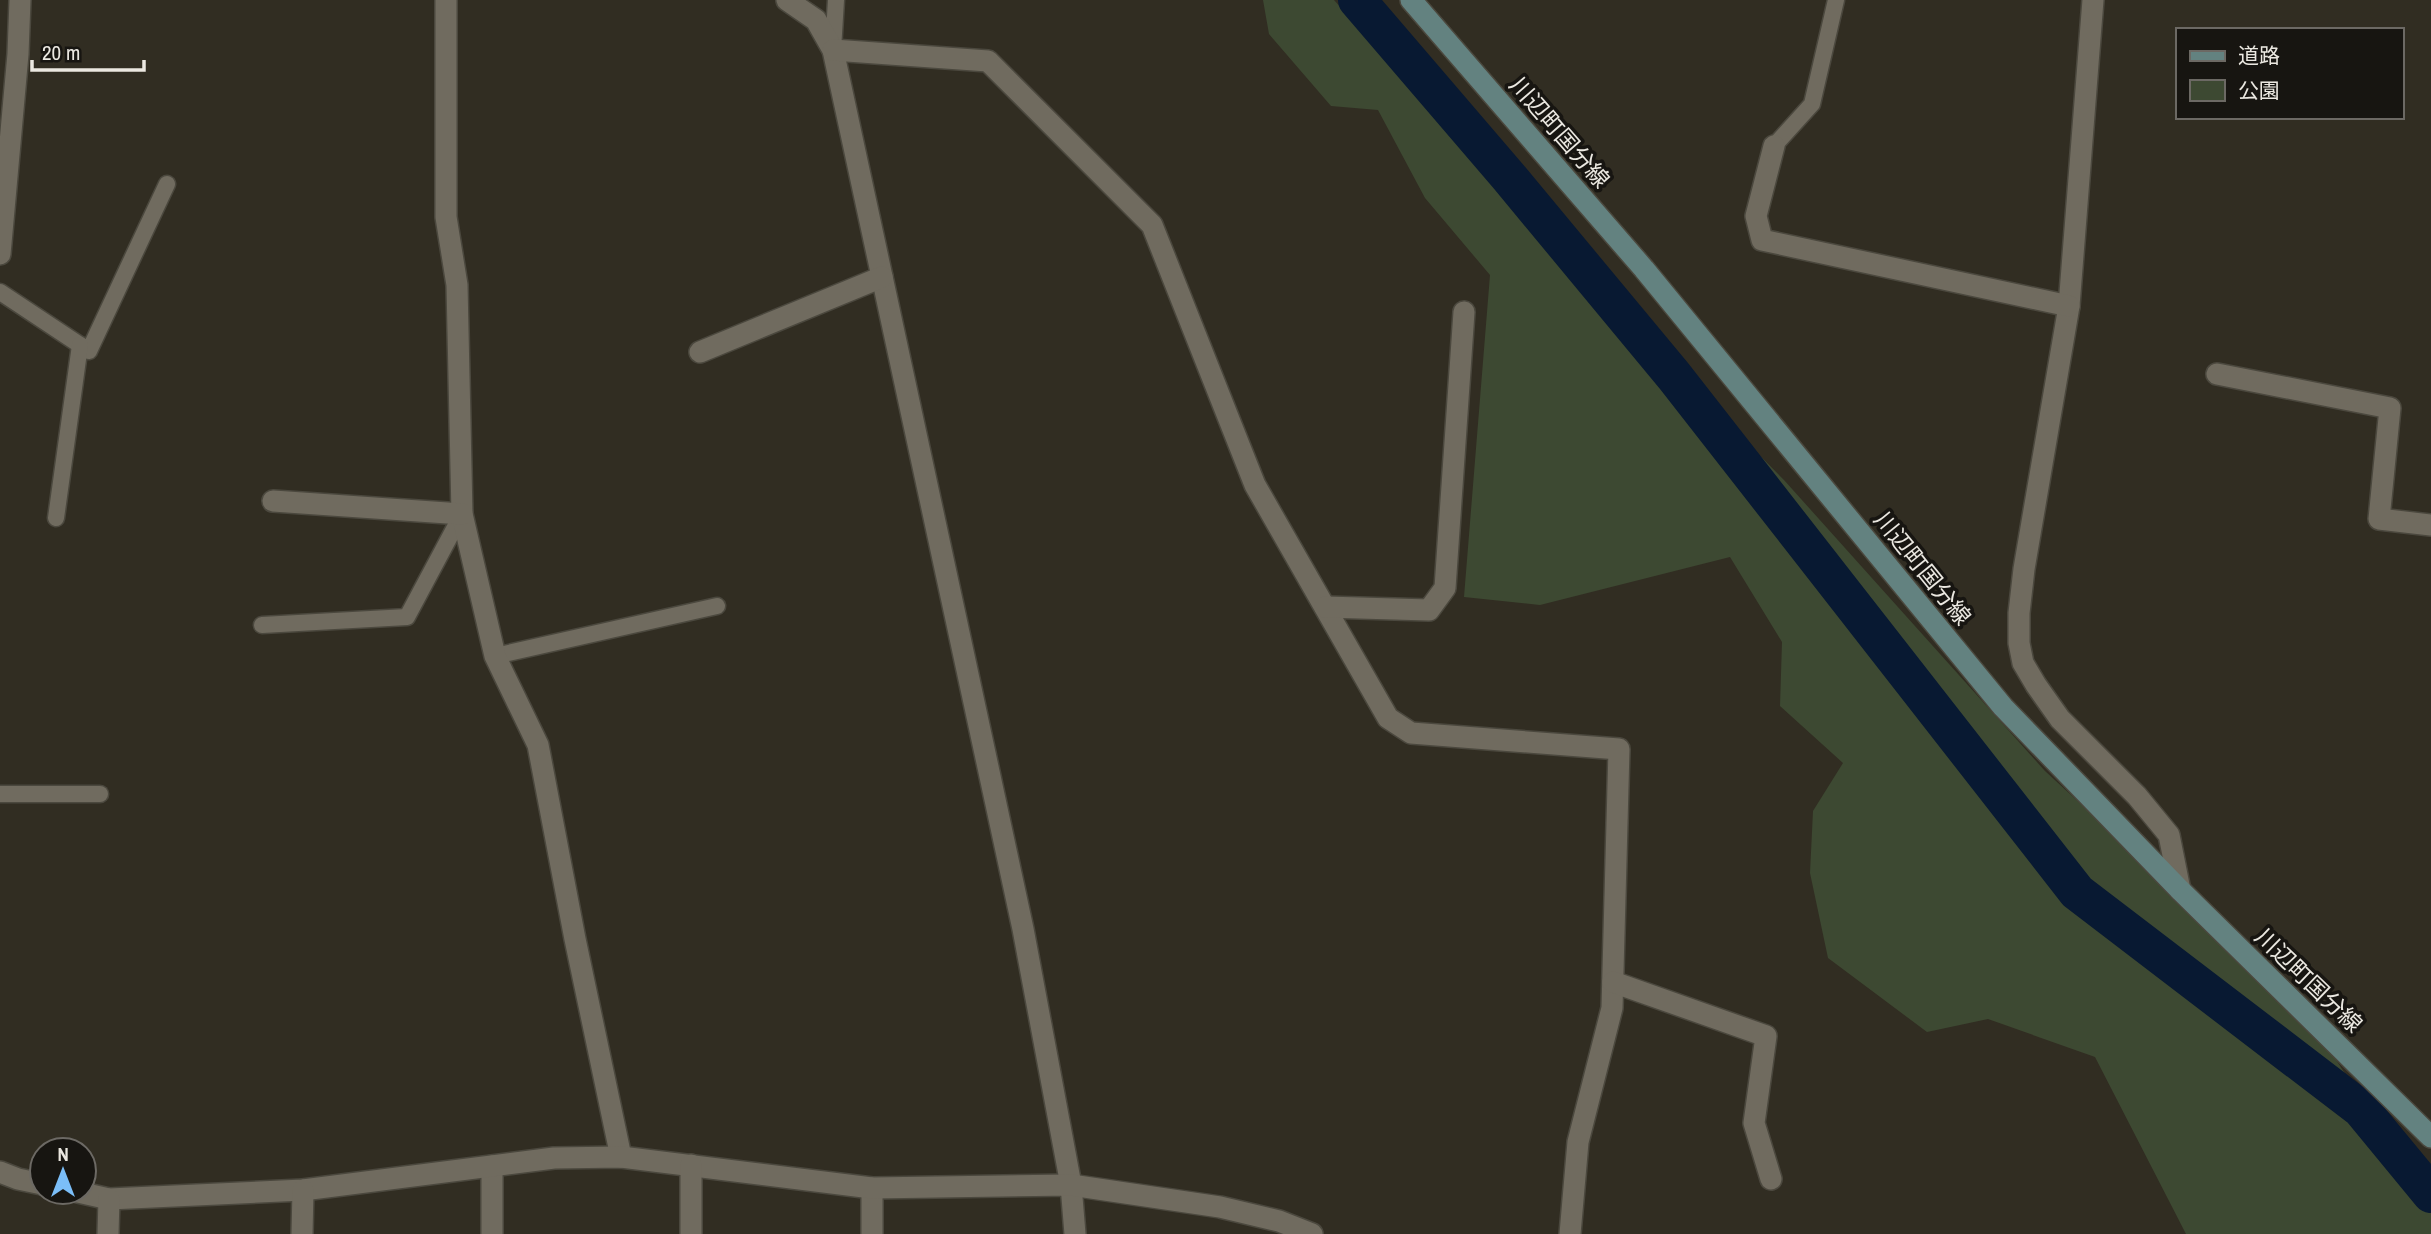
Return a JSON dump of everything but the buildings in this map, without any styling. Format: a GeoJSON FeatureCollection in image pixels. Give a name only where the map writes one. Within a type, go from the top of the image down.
{"type":"FeatureCollection","features":[{"type":"Feature","properties":{"kind":"street"},"geometry":{"type":"LineString","coordinates":[[0,254],[18,54],[20,0]]}},
{"type":"Feature","properties":{"kind":"street"},"geometry":{"type":"LineString","coordinates":[[446,0],[446,218],[457,285],[461,514],[495,656],[538,745],[621,1157]]}},
{"type":"Feature","properties":{"kind":"street"},"geometry":{"type":"LineString","coordinates":[[787,0],[816,20],[833,50],[1020,915],[1070,1185],[1075,1234]]}},
{"type":"Feature","properties":{"kind":"street","name":"川辺町国分線"},"geometry":{"type":"LineString","coordinates":[[1411,0],[1644,269],[2003,707],[2180,890],[2431,1136]]}},
{"type":"Feature","properties":{"kind":"street"},"geometry":{"type":"LineString","coordinates":[[2094,0],[2069,306],[2024,569],[2019,613],[2020,643],[2024,663],[2060,719],[2137,796],[2169,835],[2180,890]]}},
{"type":"Feature","properties":{"kind":"street"},"geometry":{"type":"LineString","coordinates":[[833,50],[988,61],[1152,225],[1255,485],[1388,718],[1411,733],[1619,749],[1612,1008],[1578,1142],[1570,1234]]}},
{"type":"Feature","properties":{"kind":"street"},"geometry":{"type":"LineString","coordinates":[[1774,146],[1756,216],[1762,240],[2069,306]]}},
{"type":"Feature","properties":{"kind":"street"},"geometry":{"type":"LineString","coordinates":[[700,352],[882,277]]}},
{"type":"Feature","properties":{"kind":"street"},"geometry":{"type":"LineString","coordinates":[[1325,607],[1429,610],[1445,588],[1464,312]]}},
{"type":"Feature","properties":{"kind":"street"},"geometry":{"type":"LineString","coordinates":[[2217,374],[2390,408],[2379,519],[2431,525]]}},
{"type":"Feature","properties":{"kind":"street"},"geometry":{"type":"LineString","coordinates":[[273,501],[461,514]]}},
{"type":"Feature","properties":{"kind":"street"},"geometry":{"type":"LineString","coordinates":[[1613,982],[1766,1035],[1754,1123],[1771,1179]]}},
{"type":"Feature","properties":{"kind":"street"},"geometry":{"type":"LineString","coordinates":[[98,1197],[109,1199],[303,1190],[554,1158],[621,1157],[872,1188],[1070,1185],[1220,1207],[1279,1221],[1312,1234]]}},
{"type":"Feature","properties":{"kind":"street"},"geometry":{"type":"LineString","coordinates":[[691,1165],[691,1234]]}},
{"type":"Feature","properties":{"kind":"street"},"geometry":{"type":"LineString","coordinates":[[492,1166],[492,1234]]}},
{"type":"Feature","properties":{"kind":"street"},"geometry":{"type":"LineString","coordinates":[[0,1172],[28,1181]]}},
{"type":"Feature","properties":{"kind":"street"},"geometry":{"type":"LineString","coordinates":[[872,1188],[872,1234]]}},
{"type":"Feature","properties":{"kind":"street"},"geometry":{"type":"LineString","coordinates":[[302,1234],[303,1190]]}},
{"type":"Feature","properties":{"kind":"street"},"geometry":{"type":"LineString","coordinates":[[108,1234],[109,1199]]}},
{"type":"Feature","properties":{"kind":"lane"},"geometry":{"type":"LineString","coordinates":[[833,50],[836,0]]}},
{"type":"Feature","properties":{"kind":"lane"},"geometry":{"type":"LineString","coordinates":[[1774,146],[1812,104],[1836,0]]}},
{"type":"Feature","properties":{"kind":"lane"},"geometry":{"type":"LineString","coordinates":[[0,292],[89,351],[167,184]]}},
{"type":"Feature","properties":{"kind":"lane"},"geometry":{"type":"LineString","coordinates":[[56,518],[80,345]]}},
{"type":"Feature","properties":{"kind":"lane"},"geometry":{"type":"LineString","coordinates":[[262,625],[407,617],[461,514]]}},
{"type":"Feature","properties":{"kind":"lane"},"geometry":{"type":"LineString","coordinates":[[495,656],[717,606]]}},
{"type":"Feature","properties":{"kind":"lane"},"geometry":{"type":"LineString","coordinates":[[0,793],[100,793]]}},
{"type":"Feature","properties":{"kind":"green space"},"geometry":{"type":"Polygon","coordinates":[[[1263,0],[1334,0],[1562,254],[1784,480],[2045,771],[2302,1007],[2431,1207],[2431,1234],[2186,1234],[2095,1057],[1988,1019],[1927,1032],[1828,958],[1810,873],[1813,811],[1843,763],[1780,706],[1782,642],[1730,557],[1540,605],[1464,597],[1490,275],[1425,198],[1378,110],[1331,106],[1269,34],[1263,0]]]}},
{"type":"Feature","properties":{"kind":"waterway"},"geometry":{"type":"LineString","coordinates":[[1357,0],[1674,376],[2077,892],[2361,1109],[2431,1194]]}}]}
